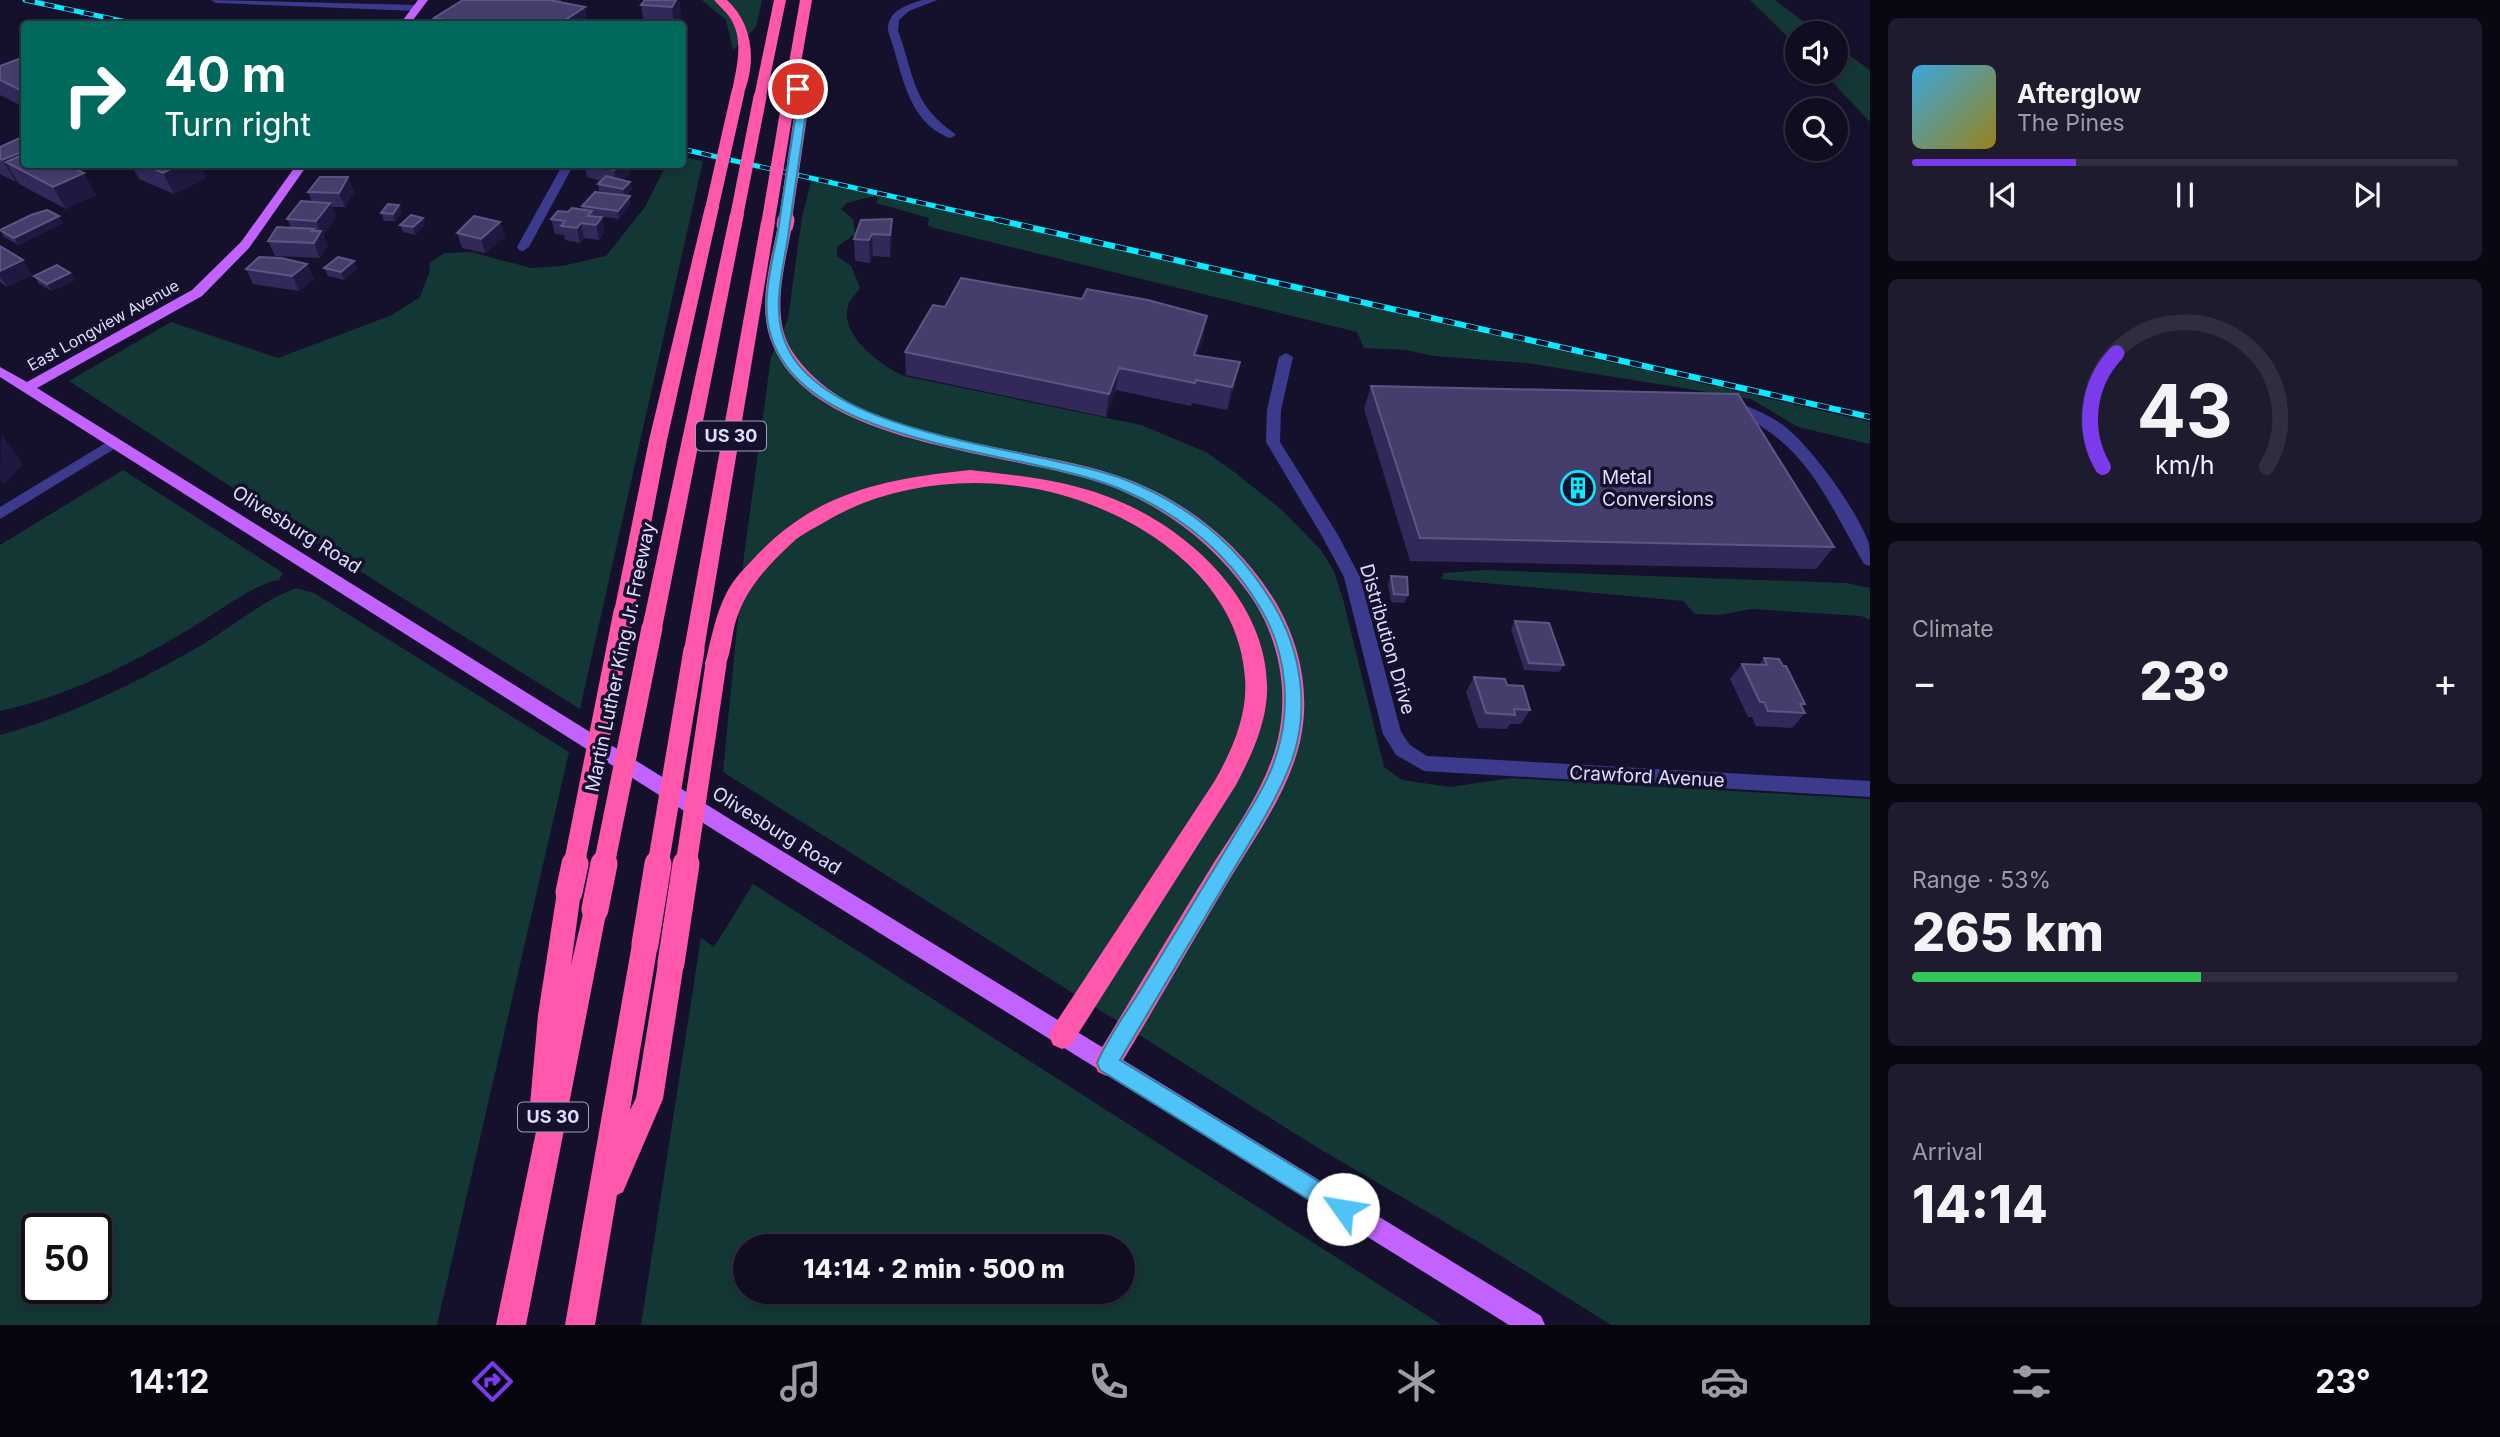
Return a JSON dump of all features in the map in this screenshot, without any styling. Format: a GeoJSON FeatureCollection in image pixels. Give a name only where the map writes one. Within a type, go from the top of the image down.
{"type":"FeatureCollection","features":[{"type":"Feature","properties":{"kind":"highway"},"geometry":{"type":"LineString","coordinates":[[537,1199],[551,1015],[569,892],[658,440],[745,52],[743,29],[735,14],[720,0]]}},
{"type":"Feature","properties":{"kind":"highway","name":"Martin Luther King Jr. Freeway"},"geometry":{"type":"LineString","coordinates":[[511,1325],[780,0]]}},
{"type":"Feature","properties":{"kind":"highway"},"geometry":{"type":"LineString","coordinates":[[806,0],[793,72],[795,104],[777,223],[772,302],[777,336],[791,363],[815,389],[838,405],[905,431],[1061,465],[1119,483],[1149,496],[1188,519],[1224,548],[1249,577],[1282,632],[1293,680],[1294,702],[1284,758],[1255,817],[1107,1063]]}},
{"type":"Feature","properties":{"kind":"highway","name":"US 30"},"geometry":{"type":"LineString","coordinates":[[580,1325],[694,650],[777,223]]}},
{"type":"Feature","properties":{"kind":"highway"},"geometry":{"type":"LineString","coordinates":[[600,1213],[649,1099],[716,664],[729,609],[742,584],[764,558],[796,531],[830,510],[889,487],[917,481],[1011,478],[1072,490],[1098,499],[1147,522],[1186,550],[1217,582],[1231,603],[1251,647],[1257,694],[1252,723],[1238,761],[1062,1036]]}},
{"type":"Feature","properties":{"kind":"main road"},"geometry":{"type":"LineString","coordinates":[[407,21],[420,4]]}},
{"type":"Feature","properties":{"kind":"main road","name":"East Longview Avenue"},"geometry":{"type":"LineString","coordinates":[[27,388],[197,293],[245,245],[300,168]]}},
{"type":"Feature","properties":{"kind":"main road","name":"Olivesburg Road"},"geometry":{"type":"LineString","coordinates":[[0,371],[1062,1036],[1532,1325]]}},
{"type":"Feature","properties":{"kind":"street"},"geometry":{"type":"LineString","coordinates":[[216,0],[420,4]]}},
{"type":"Feature","properties":{"kind":"street"},"geometry":{"type":"LineString","coordinates":[[932,0],[899,14],[892,21],[892,28],[900,47],[911,93],[921,112],[950,135]]}},
{"type":"Feature","properties":{"kind":"street"},"geometry":{"type":"LineString","coordinates":[[523,247],[567,168]]}},
{"type":"Feature","properties":{"kind":"street","name":"Distribution Drive"},"geometry":{"type":"LineString","coordinates":[[1286,357],[1271,425],[1273,442],[1330,535],[1352,577],[1392,734],[1403,750],[1424,763]]}},
{"type":"Feature","properties":{"kind":"street"},"geometry":{"type":"LineString","coordinates":[[1720,402],[1768,420],[1795,440],[1812,460],[1870,559]]}},
{"type":"Feature","properties":{"kind":"street"},"geometry":{"type":"LineString","coordinates":[[0,514],[114,443]]}},
{"type":"Feature","properties":{"kind":"street","name":"Crawford Avenue"},"geometry":{"type":"LineString","coordinates":[[1424,763],[1870,789]]}},
{"type":"Feature","properties":{"kind":"green space"},"geometry":{"type":"Polygon","coordinates":[[[702,0],[762,0],[756,27],[733,50],[726,20],[702,0]]]}},
{"type":"Feature","properties":{"kind":"green space"},"geometry":{"type":"Polygon","coordinates":[[[1750,0],[1775,0],[1802,21],[1785,21],[1785,34],[1750,0]]]}},
{"type":"Feature","properties":{"kind":"green space"},"geometry":{"type":"Polygon","coordinates":[[[1848,54],[1870,70],[1870,122],[1834,84],[1848,84],[1848,54]]]}},
{"type":"Feature","properties":{"kind":"green space"},"geometry":{"type":"Polygon","coordinates":[[[686,158],[703,161],[580,709],[377,582],[69,381],[171,322],[278,358],[392,315],[420,297],[430,262],[445,253],[471,252],[531,268],[562,266],[606,256],[645,207],[664,168],[686,168],[686,158]]]}},
{"type":"Feature","properties":{"kind":"green space"},"geometry":{"type":"Polygon","coordinates":[[[812,178],[1870,422],[1870,444],[1798,427],[1751,399],[1527,363],[1364,348],[1357,332],[934,228],[928,225],[929,218],[876,203],[878,198],[874,196],[847,203],[841,209],[853,219],[855,234],[837,247],[837,256],[851,266],[860,288],[848,306],[850,328],[864,348],[885,365],[904,376],[1141,425],[1206,452],[1283,511],[1321,550],[1334,571],[1384,767],[1402,780],[1450,787],[1511,778],[1870,799],[1870,1325],[1611,1325],[1482,1244],[1318,1148],[723,772],[744,556],[771,357],[788,319],[802,217],[812,178]]]}},
{"type":"Feature","properties":{"kind":"green space"},"geometry":{"type":"Polygon","coordinates":[[[123,470],[283,573],[279,580],[245,594],[119,668],[48,697],[0,711],[0,545],[123,470]]]}},
{"type":"Feature","properties":{"kind":"green space"},"geometry":{"type":"Polygon","coordinates":[[[1483,570],[1846,583],[1870,588],[1870,620],[1861,616],[1751,609],[1720,615],[1695,614],[1683,601],[1441,579],[1444,573],[1483,570]]]}},
{"type":"Feature","properties":{"kind":"green space"},"geometry":{"type":"Polygon","coordinates":[[[296,588],[314,593],[569,752],[437,1325],[0,1325],[0,735],[49,719],[122,688],[169,664],[256,609],[296,588]]]}},
{"type":"Feature","properties":{"kind":"green space"},"geometry":{"type":"Polygon","coordinates":[[[753,884],[1442,1325],[641,1325],[701,938],[714,947],[753,884]]]}},
{"type":"Feature","properties":{"kind":"building"},"geometry":{"type":"Polygon","coordinates":[[[463,0],[549,0],[585,7],[564,21],[450,21],[434,18],[463,0]]]}},
{"type":"Feature","properties":{"kind":"building"},"geometry":{"type":"Polygon","coordinates":[[[645,0],[676,0],[672,7],[641,5],[645,0]]]}},
{"type":"Feature","properties":{"kind":"building"},"geometry":{"type":"Polygon","coordinates":[[[21,58],[21,90],[0,80],[0,66],[21,58]]]}},
{"type":"Feature","properties":{"kind":"building"},"geometry":{"type":"Polygon","coordinates":[[[21,137],[21,152],[2,160],[0,147],[21,137]]]}},
{"type":"Feature","properties":{"kind":"building"},"geometry":{"type":"Polygon","coordinates":[[[21,155],[21,168],[74,168],[84,173],[53,187],[6,162],[21,155]]]}},
{"type":"Feature","properties":{"kind":"building"},"geometry":{"type":"Polygon","coordinates":[[[152,168],[172,168],[163,173],[152,168]]]}},
{"type":"Feature","properties":{"kind":"building"},"geometry":{"type":"Polygon","coordinates":[[[606,176],[630,182],[623,189],[598,184],[606,176]]]}},
{"type":"Feature","properties":{"kind":"building"},"geometry":{"type":"Polygon","coordinates":[[[320,177],[348,177],[339,193],[308,192],[320,177]]]}},
{"type":"Feature","properties":{"kind":"building"},"geometry":{"type":"Polygon","coordinates":[[[595,192],[630,196],[618,211],[582,206],[595,192]]]}},
{"type":"Feature","properties":{"kind":"building"},"geometry":{"type":"Polygon","coordinates":[[[301,201],[330,203],[316,221],[287,219],[301,201]]]}},
{"type":"Feature","properties":{"kind":"building"},"geometry":{"type":"Polygon","coordinates":[[[388,204],[399,205],[393,214],[381,213],[388,204]]]}},
{"type":"Feature","properties":{"kind":"building"},"geometry":{"type":"Polygon","coordinates":[[[572,208],[592,211],[588,216],[602,217],[596,225],[581,223],[577,228],[561,226],[565,221],[551,219],[558,211],[568,212],[572,208]]]}},
{"type":"Feature","properties":{"kind":"building"},"geometry":{"type":"Polygon","coordinates":[[[47,210],[59,216],[14,238],[0,230],[31,215],[47,210]]]}},
{"type":"Feature","properties":{"kind":"building"},"geometry":{"type":"Polygon","coordinates":[[[411,215],[423,218],[413,227],[400,225],[411,215]]]}},
{"type":"Feature","properties":{"kind":"building"},"geometry":{"type":"Polygon","coordinates":[[[474,216],[500,222],[481,239],[457,233],[474,216]]]}},
{"type":"Feature","properties":{"kind":"building"},"geometry":{"type":"Polygon","coordinates":[[[892,219],[890,235],[872,234],[869,240],[854,239],[861,220],[892,219]]]}},
{"type":"Feature","properties":{"kind":"building"},"geometry":{"type":"Polygon","coordinates":[[[277,227],[321,231],[314,243],[268,241],[277,227]]]}},
{"type":"Feature","properties":{"kind":"building"},"geometry":{"type":"Polygon","coordinates":[[[0,246],[23,260],[0,271],[0,246]]]}},
{"type":"Feature","properties":{"kind":"building"},"geometry":{"type":"Polygon","coordinates":[[[259,257],[281,258],[307,264],[292,276],[246,269],[259,257]]]}},
{"type":"Feature","properties":{"kind":"building"},"geometry":{"type":"Polygon","coordinates":[[[338,257],[354,261],[341,272],[324,268],[338,257]]]}},
{"type":"Feature","properties":{"kind":"building"},"geometry":{"type":"Polygon","coordinates":[[[57,265],[70,273],[47,284],[34,276],[57,265]]]}},
{"type":"Feature","properties":{"kind":"building"},"geometry":{"type":"Polygon","coordinates":[[[961,278],[1082,299],[1087,289],[1148,300],[1207,316],[1194,355],[1240,362],[1232,387],[1196,380],[1195,383],[1119,368],[1109,394],[905,352],[933,305],[945,307],[961,278]]]}},
{"type":"Feature","properties":{"kind":"building","name":"Metal Conversions"},"geometry":{"type":"Polygon","coordinates":[[[1371,386],[1738,394],[1834,547],[1420,538],[1371,386]]]}},
{"type":"Feature","properties":{"kind":"building"},"geometry":{"type":"Polygon","coordinates":[[[1391,576],[1407,577],[1408,595],[1394,594],[1391,576]]]}},
{"type":"Feature","properties":{"kind":"building"},"geometry":{"type":"Polygon","coordinates":[[[1515,621],[1549,623],[1564,665],[1529,663],[1515,621]]]}},
{"type":"Feature","properties":{"kind":"building"},"geometry":{"type":"Polygon","coordinates":[[[1764,658],[1779,659],[1783,666],[1786,666],[1805,704],[1800,704],[1805,713],[1768,711],[1764,702],[1760,702],[1742,664],[1767,665],[1764,658]]]}},
{"type":"Feature","properties":{"kind":"building"},"geometry":{"type":"Polygon","coordinates":[[[1474,677],[1505,679],[1507,685],[1523,686],[1530,710],[1514,709],[1515,715],[1486,713],[1474,677]]]}},
{"type":"Feature","properties":{"kind":"railway"},"geometry":{"type":"LineString","coordinates":[[25,0],[122,21]]}},
{"type":"Feature","properties":{"kind":"railway"},"geometry":{"type":"LineString","coordinates":[[686,150],[1006,222]]}},
{"type":"Feature","properties":{"kind":"railway"},"geometry":{"type":"LineString","coordinates":[[998,220],[1870,417]]}},
{"type":"Feature","properties":{"kind":"place","name":"Metal Conversions"},"geometry":{"type":"Point","coordinates":[1578,488]}},
{"type":"Feature","properties":{"kind":"route"},"geometry":{"type":"LineString","coordinates":[[798,89],[802,106],[772,302],[777,336],[791,363],[802,377],[838,405],[905,431],[1093,474],[1172,508],[1224,548],[1242,567],[1282,632],[1293,680],[1294,702],[1284,758],[1274,783],[1107,1063],[1343,1209]]}}]}
